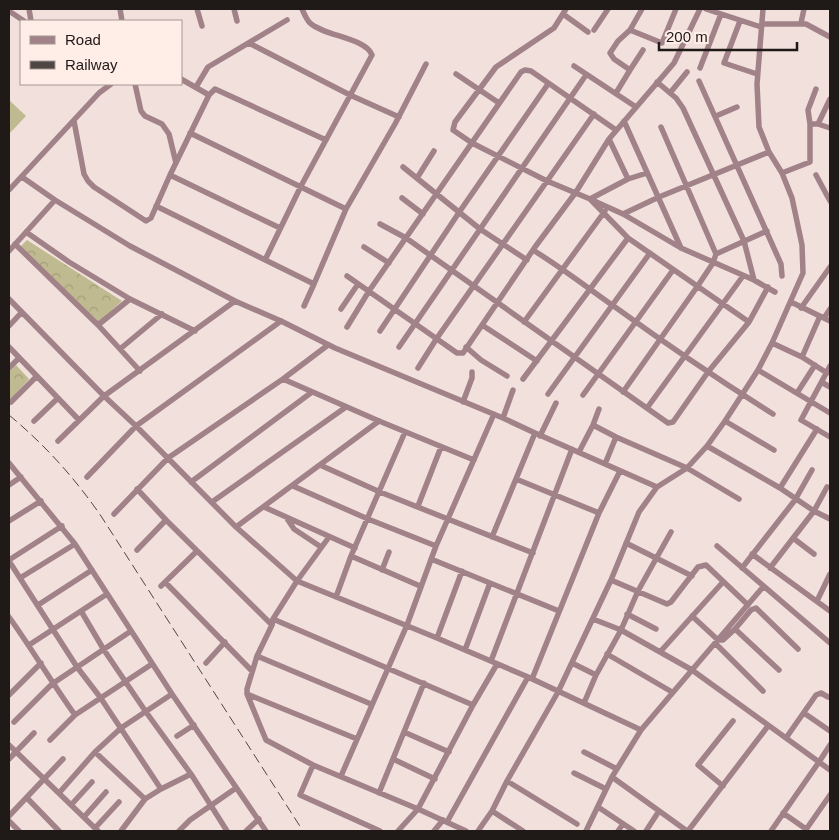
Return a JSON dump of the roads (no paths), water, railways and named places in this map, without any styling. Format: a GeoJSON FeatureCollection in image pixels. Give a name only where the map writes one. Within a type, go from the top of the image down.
{"type":"FeatureCollection","features":[{"type":"Feature","properties":{"kind":"street"},"geometry":{"type":"LineString","coordinates":[[197,9],[202,26]]}},
{"type":"Feature","properties":{"kind":"street"},"geometry":{"type":"LineString","coordinates":[[234,9],[237,20]]}},
{"type":"Feature","properties":{"kind":"street"},"geometry":{"type":"LineString","coordinates":[[265,260],[301,186],[372,53],[358,43],[325,31],[309,22],[302,9]]}},
{"type":"Feature","properties":{"kind":"street"},"geometry":{"type":"LineString","coordinates":[[594,30],[608,9]]}},
{"type":"Feature","properties":{"kind":"street"},"geometry":{"type":"LineString","coordinates":[[630,70],[614,59],[610,53],[618,41],[630,30],[642,9]]}},
{"type":"Feature","properties":{"kind":"street"},"geometry":{"type":"LineString","coordinates":[[630,30],[662,43],[676,9]]}},
{"type":"Feature","properties":{"kind":"street"},"geometry":{"type":"LineString","coordinates":[[347,276],[457,353],[463,352],[576,192],[609,139],[674,63],[700,9]]}},
{"type":"Feature","properties":{"kind":"street"},"geometry":{"type":"LineString","coordinates":[[706,9],[761,26],[801,23],[814,27],[830,36]]}},
{"type":"Feature","properties":{"kind":"street"},"geometry":{"type":"LineString","coordinates":[[478,831],[492,812],[507,781],[558,692],[611,580],[639,512],[657,487],[688,468],[707,446],[742,395],[772,344],[803,273],[802,245],[792,198],[759,127],[758,74],[763,9]]}},
{"type":"Feature","properties":{"kind":"street"},"geometry":{"type":"LineString","coordinates":[[801,23],[804,9]]}},
{"type":"Feature","properties":{"kind":"street"},"geometry":{"type":"LineString","coordinates":[[9,11],[22,20]]}},
{"type":"Feature","properties":{"kind":"street"},"geometry":{"type":"LineString","coordinates":[[588,32],[564,11],[554,28],[496,67],[453,126],[455,133],[547,181],[623,214],[681,248],[754,280],[775,292]]}},
{"type":"Feature","properties":{"kind":"street"},"geometry":{"type":"LineString","coordinates":[[700,68],[722,14]]}},
{"type":"Feature","properties":{"kind":"street"},"geometry":{"type":"LineString","coordinates":[[196,87],[208,67],[287,20]]}},
{"type":"Feature","properties":{"kind":"street"},"geometry":{"type":"LineString","coordinates":[[740,21],[724,63],[758,74]]}},
{"type":"Feature","properties":{"kind":"street"},"geometry":{"type":"LineString","coordinates":[[249,43],[350,95],[399,117]]}},
{"type":"Feature","properties":{"kind":"street"},"geometry":{"type":"LineString","coordinates":[[616,93],[643,50]]}},
{"type":"Feature","properties":{"kind":"street"},"geometry":{"type":"LineString","coordinates":[[304,306],[346,209],[399,117],[426,64]]}},
{"type":"Feature","properties":{"kind":"street"},"geometry":{"type":"LineString","coordinates":[[574,66],[636,107]]}},
{"type":"Feature","properties":{"kind":"street"},"geometry":{"type":"LineString","coordinates":[[346,328],[369,291],[521,72],[525,70],[531,71],[616,130]]}},
{"type":"Feature","properties":{"kind":"street"},"geometry":{"type":"LineString","coordinates":[[670,93],[687,72]]}},
{"type":"Feature","properties":{"kind":"street"},"geometry":{"type":"LineString","coordinates":[[456,74],[499,103]]}},
{"type":"Feature","properties":{"kind":"street"},"geometry":{"type":"LineString","coordinates":[[399,348],[586,75]]}},
{"type":"Feature","properties":{"kind":"street"},"geometry":{"type":"LineString","coordinates":[[182,80],[209,95]]}},
{"type":"Feature","properties":{"kind":"street"},"geometry":{"type":"LineString","coordinates":[[700,81],[767,231],[780,264],[782,276]]}},
{"type":"Feature","properties":{"kind":"street"},"geometry":{"type":"LineString","coordinates":[[657,82],[683,108],[744,241],[754,280]]}},
{"type":"Feature","properties":{"kind":"street"},"geometry":{"type":"LineString","coordinates":[[380,331],[548,84]]}},
{"type":"Feature","properties":{"kind":"street"},"geometry":{"type":"LineString","coordinates":[[9,190],[99,93],[110,85]]}},
{"type":"Feature","properties":{"kind":"street"},"geometry":{"type":"LineString","coordinates":[[135,85],[141,111],[145,116],[162,124],[169,134],[176,163]]}},
{"type":"Feature","properties":{"kind":"street"},"geometry":{"type":"LineString","coordinates":[[74,121],[84,174],[88,181],[94,187],[146,221],[151,218],[170,174],[212,90],[218,89],[326,140]]}},
{"type":"Feature","properties":{"kind":"street"},"geometry":{"type":"LineString","coordinates":[[782,173],[810,162],[808,110],[816,89]]}},
{"type":"Feature","properties":{"kind":"street"},"geometry":{"type":"LineString","coordinates":[[818,124],[830,99]]}},
{"type":"Feature","properties":{"kind":"street"},"geometry":{"type":"LineString","coordinates":[[716,116],[737,107]]}},
{"type":"Feature","properties":{"kind":"street"},"geometry":{"type":"LineString","coordinates":[[418,368],[594,114]]}},
{"type":"Feature","properties":{"kind":"street"},"geometry":{"type":"LineString","coordinates":[[624,121],[681,248]]}},
{"type":"Feature","properties":{"kind":"street"},"geometry":{"type":"LineString","coordinates":[[810,124],[818,124],[830,128]]}},
{"type":"Feature","properties":{"kind":"street"},"geometry":{"type":"LineString","coordinates":[[623,392],[697,287],[713,263],[716,254],[661,127]]}},
{"type":"Feature","properties":{"kind":"street"},"geometry":{"type":"LineString","coordinates":[[190,134],[346,209]]}},
{"type":"Feature","properties":{"kind":"street"},"geometry":{"type":"LineString","coordinates":[[609,139],[628,179]]}},
{"type":"Feature","properties":{"kind":"street"},"geometry":{"type":"LineString","coordinates":[[416,178],[434,151]]}},
{"type":"Feature","properties":{"kind":"street"},"geometry":{"type":"LineString","coordinates":[[623,214],[658,197],[769,152]]}},
{"type":"Feature","properties":{"kind":"street"},"geometry":{"type":"LineString","coordinates":[[403,167],[480,229],[527,260]]}},
{"type":"Feature","properties":{"kind":"street"},"geometry":{"type":"LineString","coordinates":[[590,199],[628,179],[647,173]]}},
{"type":"Feature","properties":{"kind":"street"},"geometry":{"type":"LineString","coordinates":[[170,174],[280,228]]}},
{"type":"Feature","properties":{"kind":"street"},"geometry":{"type":"LineString","coordinates":[[816,175],[828,189],[830,201]]}},
{"type":"Feature","properties":{"kind":"street"},"geometry":{"type":"LineString","coordinates":[[22,177],[54,200],[130,246],[235,301],[281,321],[328,345],[504,418],[657,487]]}},
{"type":"Feature","properties":{"kind":"street"},"geometry":{"type":"LineString","coordinates":[[402,198],[423,214]]}},
{"type":"Feature","properties":{"kind":"street"},"geometry":{"type":"LineString","coordinates":[[590,199],[628,238],[749,322]]}},
{"type":"Feature","properties":{"kind":"street"},"geometry":{"type":"LineString","coordinates":[[9,251],[54,200]]}},
{"type":"Feature","properties":{"kind":"street"},"geometry":{"type":"LineString","coordinates":[[156,206],[314,284]]}},
{"type":"Feature","properties":{"kind":"street"},"geometry":{"type":"LineString","coordinates":[[524,322],[602,213],[609,207]]}},
{"type":"Feature","properties":{"kind":"street"},"geometry":{"type":"LineString","coordinates":[[380,224],[406,238],[668,423],[673,422],[708,372],[749,322],[768,287]]}},
{"type":"Feature","properties":{"kind":"street"},"geometry":{"type":"LineString","coordinates":[[716,254],[767,231]]}},
{"type":"Feature","properties":{"kind":"street"},"geometry":{"type":"LineString","coordinates":[[26,232],[69,262],[130,299],[195,331]]}},
{"type":"Feature","properties":{"kind":"street"},"geometry":{"type":"LineString","coordinates":[[523,379],[628,238]]}},
{"type":"Feature","properties":{"kind":"street"},"geometry":{"type":"LineString","coordinates":[[15,244],[98,325],[140,371]]}},
{"type":"Feature","properties":{"kind":"street"},"geometry":{"type":"LineString","coordinates":[[364,247],[389,263]]}},
{"type":"Feature","properties":{"kind":"street"},"geometry":{"type":"LineString","coordinates":[[534,250],[686,357],[773,414]]}},
{"type":"Feature","properties":{"kind":"street"},"geometry":{"type":"LineString","coordinates":[[548,394],[650,253]]}},
{"type":"Feature","properties":{"kind":"street"},"geometry":{"type":"LineString","coordinates":[[802,308],[830,267]]}},
{"type":"Feature","properties":{"kind":"street"},"geometry":{"type":"LineString","coordinates":[[584,395],[673,270]]}},
{"type":"Feature","properties":{"kind":"street"},"geometry":{"type":"LineString","coordinates":[[647,408],[744,276]]}},
{"type":"Feature","properties":{"kind":"street"},"geometry":{"type":"LineString","coordinates":[[341,309],[358,284]]}},
{"type":"Feature","properties":{"kind":"street"},"geometry":{"type":"LineString","coordinates":[[9,299],[236,527],[296,581],[407,625],[530,678],[641,730]]}},
{"type":"Feature","properties":{"kind":"street"},"geometry":{"type":"LineString","coordinates":[[98,325],[130,299]]}},
{"type":"Feature","properties":{"kind":"street"},"geometry":{"type":"LineString","coordinates":[[58,441],[104,396],[235,301]]}},
{"type":"Feature","properties":{"kind":"street"},"geometry":{"type":"LineString","coordinates":[[790,302],[830,321]]}},
{"type":"Feature","properties":{"kind":"street"},"geometry":{"type":"LineString","coordinates":[[802,357],[822,317],[830,309]]}},
{"type":"Feature","properties":{"kind":"street"},"geometry":{"type":"LineString","coordinates":[[9,326],[21,313]]}},
{"type":"Feature","properties":{"kind":"street"},"geometry":{"type":"LineString","coordinates":[[120,349],[162,314]]}},
{"type":"Feature","properties":{"kind":"street"},"geometry":{"type":"LineString","coordinates":[[87,477],[136,426],[281,321]]}},
{"type":"Feature","properties":{"kind":"street"},"geometry":{"type":"LineString","coordinates":[[482,325],[537,361]]}},
{"type":"Feature","properties":{"kind":"street"},"geometry":{"type":"LineString","coordinates":[[772,344],[802,357],[827,373]]}},
{"type":"Feature","properties":{"kind":"street"},"geometry":{"type":"LineString","coordinates":[[114,514],[168,458],[283,379],[328,345]]}},
{"type":"Feature","properties":{"kind":"street"},"geometry":{"type":"LineString","coordinates":[[9,347],[79,420]]}},
{"type":"Feature","properties":{"kind":"street"},"geometry":{"type":"LineString","coordinates":[[466,347],[480,360],[507,376]]}},
{"type":"Feature","properties":{"kind":"street"},"geometry":{"type":"LineString","coordinates":[[9,368],[20,358]]}},
{"type":"Feature","properties":{"kind":"street"},"geometry":{"type":"LineString","coordinates":[[797,393],[815,365]]}},
{"type":"Feature","properties":{"kind":"street"},"geometry":{"type":"LineString","coordinates":[[830,366],[823,383],[801,420],[830,437]]}},
{"type":"Feature","properties":{"kind":"street"},"geometry":{"type":"LineString","coordinates":[[758,370],[830,412]]}},
{"type":"Feature","properties":{"kind":"street"},"geometry":{"type":"LineString","coordinates":[[463,402],[472,378],[472,372]]}},
{"type":"Feature","properties":{"kind":"street"},"geometry":{"type":"LineString","coordinates":[[11,402],[37,376]]}},
{"type":"Feature","properties":{"kind":"street"},"geometry":{"type":"LineString","coordinates":[[283,379],[379,422],[474,460]]}},
{"type":"Feature","properties":{"kind":"street"},"geometry":{"type":"LineString","coordinates":[[823,383],[830,387]]}},
{"type":"Feature","properties":{"kind":"street"},"geometry":{"type":"LineString","coordinates":[[504,418],[513,390]]}},
{"type":"Feature","properties":{"kind":"street"},"geometry":{"type":"LineString","coordinates":[[191,482],[312,392]]}},
{"type":"Feature","properties":{"kind":"street"},"geometry":{"type":"LineString","coordinates":[[34,421],[58,398]]}},
{"type":"Feature","properties":{"kind":"street"},"geometry":{"type":"LineString","coordinates":[[492,537],[516,479],[556,403]]}},
{"type":"Feature","properties":{"kind":"street"},"geometry":{"type":"LineString","coordinates":[[212,502],[346,407]]}},
{"type":"Feature","properties":{"kind":"street"},"geometry":{"type":"LineString","coordinates":[[579,452],[599,409]]}},
{"type":"Feature","properties":{"kind":"street"},"geometry":{"type":"LineString","coordinates":[[341,776],[407,625],[436,546],[494,414]]}},
{"type":"Feature","properties":{"kind":"street"},"geometry":{"type":"LineString","coordinates":[[724,421],[774,450]]}},
{"type":"Feature","properties":{"kind":"street"},"geometry":{"type":"LineString","coordinates":[[236,527],[379,422]]}},
{"type":"Feature","properties":{"kind":"street"},"geometry":{"type":"LineString","coordinates":[[593,425],[688,468],[739,499]]}},
{"type":"Feature","properties":{"kind":"street"},"geometry":{"type":"LineString","coordinates":[[780,488],[817,429]]}},
{"type":"Feature","properties":{"kind":"street"},"geometry":{"type":"LineString","coordinates":[[336,597],[351,556],[405,432]]}},
{"type":"Feature","properties":{"kind":"street"},"geometry":{"type":"LineString","coordinates":[[605,464],[616,437]]}},
{"type":"Feature","properties":{"kind":"street"},"geometry":{"type":"LineString","coordinates":[[418,506],[441,446]]}},
{"type":"Feature","properties":{"kind":"street"},"geometry":{"type":"LineString","coordinates":[[707,446],[780,488],[814,512],[830,519]]}},
{"type":"Feature","properties":{"kind":"street"},"geometry":{"type":"LineString","coordinates":[[398,831],[418,809],[494,663],[517,594],[572,449]]}},
{"type":"Feature","properties":{"kind":"street"},"geometry":{"type":"LineString","coordinates":[[9,463],[75,544],[152,664],[266,831]]}},
{"type":"Feature","properties":{"kind":"street"},"geometry":{"type":"LineString","coordinates":[[320,465],[380,492],[533,553]]}},
{"type":"Feature","properties":{"kind":"street"},"geometry":{"type":"LineString","coordinates":[[742,568],[796,500],[812,470]]}},
{"type":"Feature","properties":{"kind":"street"},"geometry":{"type":"LineString","coordinates":[[434,831],[445,821],[530,678],[599,513],[620,471]]}},
{"type":"Feature","properties":{"kind":"street"},"geometry":{"type":"LineString","coordinates":[[9,485],[21,477]]}},
{"type":"Feature","properties":{"kind":"street"},"geometry":{"type":"LineString","coordinates":[[516,479],[599,513]]}},
{"type":"Feature","properties":{"kind":"street"},"geometry":{"type":"LineString","coordinates":[[293,486],[436,546]]}},
{"type":"Feature","properties":{"kind":"street"},"geometry":{"type":"LineString","coordinates":[[770,568],[814,512],[827,487]]}},
{"type":"Feature","properties":{"kind":"street"},"geometry":{"type":"LineString","coordinates":[[137,489],[166,520],[272,622],[424,683],[473,706]]}},
{"type":"Feature","properties":{"kind":"street"},"geometry":{"type":"LineString","coordinates":[[9,521],[41,501]]}},
{"type":"Feature","properties":{"kind":"street"},"geometry":{"type":"LineString","coordinates":[[264,507],[355,548]]}},
{"type":"Feature","properties":{"kind":"street"},"geometry":{"type":"LineString","coordinates":[[286,517],[294,529],[321,547]]}},
{"type":"Feature","properties":{"kind":"street"},"geometry":{"type":"LineString","coordinates":[[137,550],[166,520]]}},
{"type":"Feature","properties":{"kind":"street"},"geometry":{"type":"LineString","coordinates":[[62,526],[9,561],[54,628],[77,667],[100,697],[161,789]]}},
{"type":"Feature","properties":{"kind":"street"},"geometry":{"type":"LineString","coordinates":[[584,704],[596,675],[671,532]]}},
{"type":"Feature","properties":{"kind":"street"},"geometry":{"type":"LineString","coordinates":[[329,537],[296,581],[272,622],[257,656],[246,689],[266,740],[313,766],[341,776],[466,831]]}},
{"type":"Feature","properties":{"kind":"street"},"geometry":{"type":"LineString","coordinates":[[792,538],[814,554]]}},
{"type":"Feature","properties":{"kind":"street"},"geometry":{"type":"LineString","coordinates":[[626,543],[692,576]]}},
{"type":"Feature","properties":{"kind":"street"},"geometry":{"type":"LineString","coordinates":[[20,578],[75,544]]}},
{"type":"Feature","properties":{"kind":"street"},"geometry":{"type":"LineString","coordinates":[[717,546],[830,643]]}},
{"type":"Feature","properties":{"kind":"street"},"geometry":{"type":"LineString","coordinates":[[197,550],[163,584],[252,671]]}},
{"type":"Feature","properties":{"kind":"street"},"geometry":{"type":"LineString","coordinates":[[382,570],[389,552]]}},
{"type":"Feature","properties":{"kind":"street"},"geometry":{"type":"LineString","coordinates":[[752,554],[830,611]]}},
{"type":"Feature","properties":{"kind":"street"},"geometry":{"type":"LineString","coordinates":[[351,556],[420,586]]}},
{"type":"Feature","properties":{"kind":"street"},"geometry":{"type":"LineString","coordinates":[[431,559],[559,612]]}},
{"type":"Feature","properties":{"kind":"street"},"geometry":{"type":"LineString","coordinates":[[611,580],[667,604],[671,602],[698,567],[706,565],[748,605]]}},
{"type":"Feature","properties":{"kind":"street"},"geometry":{"type":"LineString","coordinates":[[38,605],[92,570]]}},
{"type":"Feature","properties":{"kind":"street"},"geometry":{"type":"LineString","coordinates":[[437,638],[462,571]]}},
{"type":"Feature","properties":{"kind":"street"},"geometry":{"type":"LineString","coordinates":[[817,600],[830,574]]}},
{"type":"Feature","properties":{"kind":"street"},"geometry":{"type":"LineString","coordinates":[[660,652],[723,582]]}},
{"type":"Feature","properties":{"kind":"street"},"geometry":{"type":"LineString","coordinates":[[465,650],[490,583]]}},
{"type":"Feature","properties":{"kind":"street"},"geometry":{"type":"LineString","coordinates":[[586,831],[612,777],[641,730],[763,586]]}},
{"type":"Feature","properties":{"kind":"street"},"geometry":{"type":"LineString","coordinates":[[29,645],[107,594]]}},
{"type":"Feature","properties":{"kind":"street"},"geometry":{"type":"LineString","coordinates":[[717,642],[723,640],[751,610],[756,608],[798,649]]}},
{"type":"Feature","properties":{"kind":"street"},"geometry":{"type":"LineString","coordinates":[[81,611],[104,650],[191,774],[227,831]]}},
{"type":"Feature","properties":{"kind":"street"},"geometry":{"type":"LineString","coordinates":[[627,614],[656,629]]}},
{"type":"Feature","properties":{"kind":"street"},"geometry":{"type":"LineString","coordinates":[[692,616],[763,691]]}},
{"type":"Feature","properties":{"kind":"street"},"geometry":{"type":"LineString","coordinates":[[9,617],[41,663],[52,684],[75,715]]}},
{"type":"Feature","properties":{"kind":"street"},"geometry":{"type":"LineString","coordinates":[[593,619],[621,630],[692,670],[830,770]]}},
{"type":"Feature","properties":{"kind":"street"},"geometry":{"type":"LineString","coordinates":[[734,628],[779,670]]}},
{"type":"Feature","properties":{"kind":"street"},"geometry":{"type":"LineString","coordinates":[[14,722],[52,684],[131,631]]}},
{"type":"Feature","properties":{"kind":"street"},"geometry":{"type":"LineString","coordinates":[[206,662],[224,642]]}},
{"type":"Feature","properties":{"kind":"street"},"geometry":{"type":"LineString","coordinates":[[607,654],[672,692]]}},
{"type":"Feature","properties":{"kind":"street"},"geometry":{"type":"LineString","coordinates":[[257,656],[371,704]]}},
{"type":"Feature","properties":{"kind":"street"},"geometry":{"type":"LineString","coordinates":[[10,693],[41,663]]}},
{"type":"Feature","properties":{"kind":"street"},"geometry":{"type":"LineString","coordinates":[[572,663],[596,675]]}},
{"type":"Feature","properties":{"kind":"street"},"geometry":{"type":"LineString","coordinates":[[50,740],[75,715],[125,680],[152,664]]}},
{"type":"Feature","properties":{"kind":"street"},"geometry":{"type":"LineString","coordinates":[[379,793],[424,683]]}},
{"type":"Feature","properties":{"kind":"street"},"geometry":{"type":"LineString","coordinates":[[786,738],[818,693],[828,697]]}},
{"type":"Feature","properties":{"kind":"street"},"geometry":{"type":"LineString","coordinates":[[59,793],[95,752],[121,728],[172,694]]}},
{"type":"Feature","properties":{"kind":"street"},"geometry":{"type":"LineString","coordinates":[[247,694],[357,739]]}},
{"type":"Feature","properties":{"kind":"street"},"geometry":{"type":"LineString","coordinates":[[804,713],[830,731]]}},
{"type":"Feature","properties":{"kind":"street"},"geometry":{"type":"LineString","coordinates":[[722,786],[698,765],[733,721]]}},
{"type":"Feature","properties":{"kind":"street"},"geometry":{"type":"LineString","coordinates":[[177,736],[194,725]]}},
{"type":"Feature","properties":{"kind":"street"},"geometry":{"type":"LineString","coordinates":[[612,777],[688,831],[768,726]]}},
{"type":"Feature","properties":{"kind":"street"},"geometry":{"type":"LineString","coordinates":[[404,732],[449,752]]}},
{"type":"Feature","properties":{"kind":"street"},"geometry":{"type":"LineString","coordinates":[[9,758],[34,733]]}},
{"type":"Feature","properties":{"kind":"street"},"geometry":{"type":"LineString","coordinates":[[9,745],[97,830],[119,802]]}},
{"type":"Feature","properties":{"kind":"street"},"geometry":{"type":"LineString","coordinates":[[771,831],[830,745]]}},
{"type":"Feature","properties":{"kind":"street"},"geometry":{"type":"LineString","coordinates":[[95,752],[145,799]]}},
{"type":"Feature","properties":{"kind":"street"},"geometry":{"type":"LineString","coordinates":[[584,752],[617,769]]}},
{"type":"Feature","properties":{"kind":"street"},"geometry":{"type":"LineString","coordinates":[[9,816],[63,759]]}},
{"type":"Feature","properties":{"kind":"street"},"geometry":{"type":"LineString","coordinates":[[393,759],[434,779]]}},
{"type":"Feature","properties":{"kind":"street"},"geometry":{"type":"LineString","coordinates":[[313,766],[300,795],[380,831]]}},
{"type":"Feature","properties":{"kind":"street"},"geometry":{"type":"LineString","coordinates":[[574,773],[606,789]]}},
{"type":"Feature","properties":{"kind":"street"},"geometry":{"type":"LineString","coordinates":[[121,831],[145,799],[191,774]]}},
{"type":"Feature","properties":{"kind":"street"},"geometry":{"type":"LineString","coordinates":[[507,781],[578,824]]}},
{"type":"Feature","properties":{"kind":"street"},"geometry":{"type":"LineString","coordinates":[[71,805],[92,782]]}},
{"type":"Feature","properties":{"kind":"street"},"geometry":{"type":"LineString","coordinates":[[179,831],[190,820],[236,788]]}},
{"type":"Feature","properties":{"kind":"street"},"geometry":{"type":"LineString","coordinates":[[84,817],[106,792]]}},
{"type":"Feature","properties":{"kind":"street"},"geometry":{"type":"LineString","coordinates":[[783,814],[805,830],[830,795]]}},
{"type":"Feature","properties":{"kind":"street"},"geometry":{"type":"LineString","coordinates":[[27,798],[59,831]]}},
{"type":"Feature","properties":{"kind":"street"},"geometry":{"type":"LineString","coordinates":[[598,807],[634,831]]}},
{"type":"Feature","properties":{"kind":"street"},"geometry":{"type":"LineString","coordinates":[[646,831],[659,811]]}},
{"type":"Feature","properties":{"kind":"street"},"geometry":{"type":"LineString","coordinates":[[492,812],[523,831]]}},
{"type":"Feature","properties":{"kind":"street"},"geometry":{"type":"LineString","coordinates":[[246,831],[259,819]]}},
{"type":"Feature","properties":{"kind":"street"},"geometry":{"type":"LineString","coordinates":[[9,821],[20,831]]}},
{"type":"Feature","properties":{"kind":"street"},"geometry":{"type":"LineString","coordinates":[[618,831],[623,824]]}},
{"type":"Feature","properties":{"kind":"street"},"geometry":{"type":"LineString","coordinates":[[675,831],[679,826]]}},
{"type":"Feature","properties":{"kind":"railway"},"geometry":{"type":"LineString","coordinates":[[9,415],[58,462],[101,516],[303,831]]}}]}
